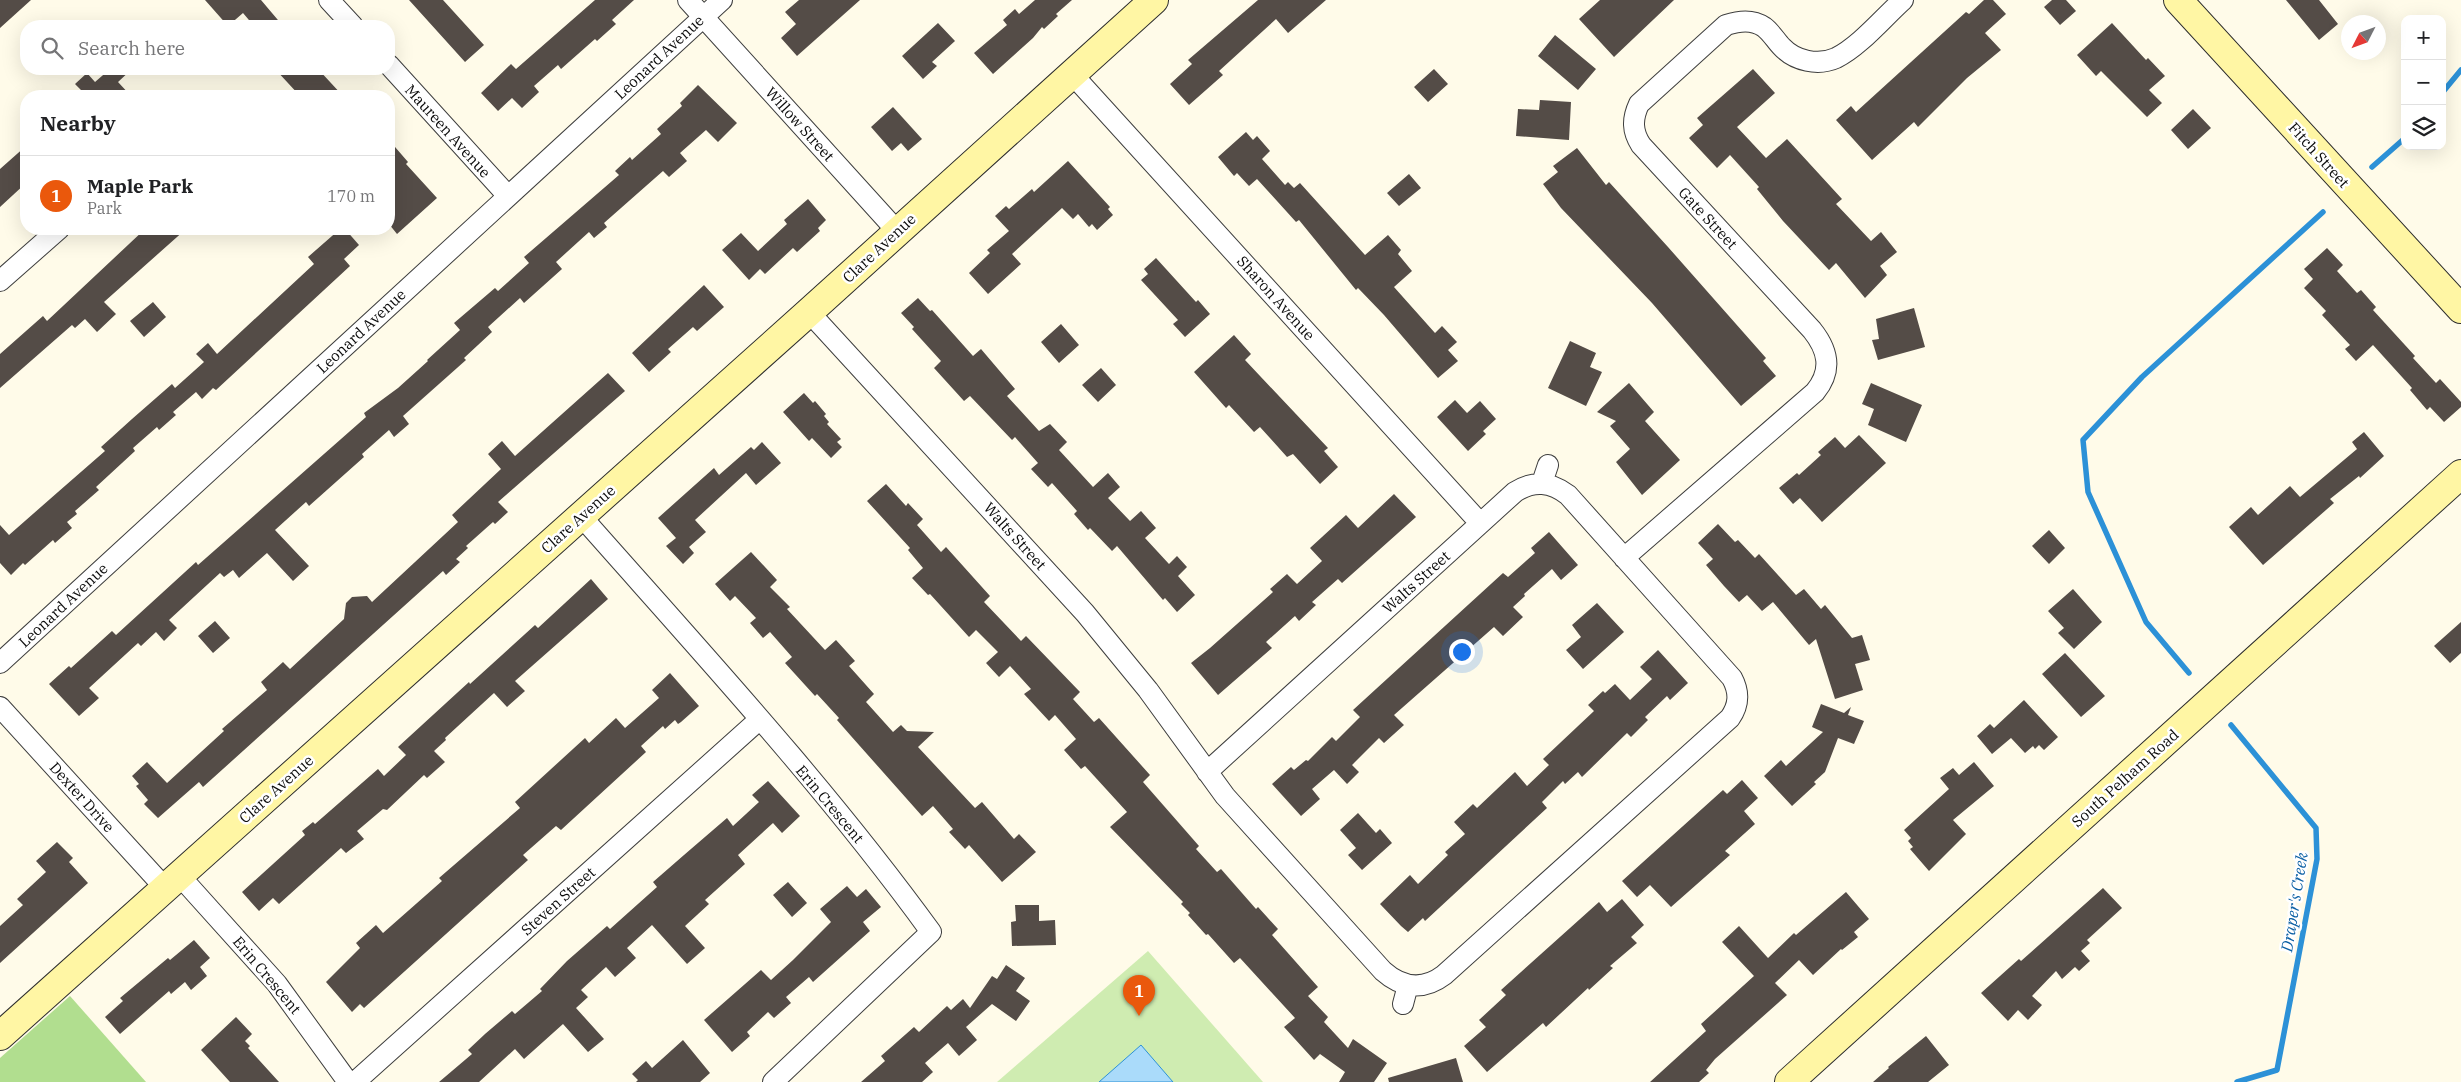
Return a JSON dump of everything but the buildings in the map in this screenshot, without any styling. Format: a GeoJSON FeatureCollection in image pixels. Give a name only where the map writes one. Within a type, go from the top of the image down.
{"type":"FeatureCollection","features":[{"type":"Feature","properties":{"kind":"street"},"geometry":{"type":"LineString","coordinates":[[329,0],[347,20]]}},
{"type":"Feature","properties":{"kind":"street","name":"Willow Street"},"geometry":{"type":"LineString","coordinates":[[688,0],[897,231]]}},
{"type":"Feature","properties":{"kind":"street","name":"Leonard Avenue"},"geometry":{"type":"LineString","coordinates":[[0,663],[722,0]]}},
{"type":"Feature","properties":{"kind":"street","name":"Clare Avenue"},"geometry":{"type":"LineString","coordinates":[[0,1036],[809,312],[1154,0]]}},
{"type":"Feature","properties":{"kind":"street","name":"Gate Street"},"geometry":{"type":"LineString","coordinates":[[1624,558],[1815,392],[1821,384],[1827,365],[1823,345],[1812,330],[1641,145],[1626,121],[1635,112],[1644,97],[1719,30],[1743,13],[1755,23],[1764,27],[1793,56],[1804,60],[1827,61],[1837,58],[1851,47],[1904,0]]}},
{"type":"Feature","properties":{"kind":"street","name":"Fitch Street"},"geometry":{"type":"LineString","coordinates":[[2178,0],[2461,309]]}},
{"type":"Feature","properties":{"kind":"street","name":"Maureen Avenue"},"geometry":{"type":"LineString","coordinates":[[395,72],[508,196]]}},
{"type":"Feature","properties":{"kind":"street","name":"Sharon Avenue"},"geometry":{"type":"LineString","coordinates":[[1072,74],[1480,523]]}},
{"type":"Feature","properties":{"kind":"street"},"geometry":{"type":"LineString","coordinates":[[0,281],[52,235]]}},
{"type":"Feature","properties":{"kind":"street","name":"Walts Street"},"geometry":{"type":"LineString","coordinates":[[809,312],[1085,613],[1148,690],[1207,772],[1225,796],[1405,995],[1426,986],[1444,975],[1730,718],[1746,701],[1732,678],[1568,495],[1552,485],[1545,474],[1515,492],[1207,772]]}},
{"type":"Feature","properties":{"kind":"street","name":"South Pelham Road"},"geometry":{"type":"LineString","coordinates":[[1789,1082],[2461,474]]}},
{"type":"Feature","properties":{"kind":"street","name":"Erin Crescent"},"geometry":{"type":"LineString","coordinates":[[581,516],[760,719],[898,886],[931,932],[773,1082]]}},
{"type":"Feature","properties":{"kind":"street","name":"Dexter Drive"},"geometry":{"type":"LineString","coordinates":[[0,707],[172,881]]}},
{"type":"Feature","properties":{"kind":"street","name":"Steven Street"},"geometry":{"type":"LineString","coordinates":[[355,1082],[760,719]]}},
{"type":"Feature","properties":{"kind":"street","name":"Erin Crescent"},"geometry":{"type":"LineString","coordinates":[[172,881],[277,984],[348,1082]]}},
{"type":"Feature","properties":{"kind":"green space"},"geometry":{"type":"Polygon","coordinates":[[[1148,951],[1263,1082],[997,1082],[1148,951]]]}},
{"type":"Feature","properties":{"kind":"green space"},"geometry":{"type":"Polygon","coordinates":[[[70,996],[146,1082],[0,1082],[0,1058],[70,996]]]}},
{"type":"Feature","properties":{"kind":"water"},"geometry":{"type":"Polygon","coordinates":[[[1141,1045],[1173,1082],[1099,1082],[1141,1045]]]}},
{"type":"Feature","properties":{"kind":"waterway","name":"Draper's Creek"},"geometry":{"type":"LineString","coordinates":[[2446,88],[2461,70]]}},
{"type":"Feature","properties":{"kind":"waterway","name":"Draper's Creek"},"geometry":{"type":"LineString","coordinates":[[2372,167],[2401,142]]}},
{"type":"Feature","properties":{"kind":"waterway"},"geometry":{"type":"LineString","coordinates":[[2189,673],[2146,622],[2088,492],[2083,440],[2142,377],[2323,212]]}},
{"type":"Feature","properties":{"kind":"waterway","name":"Draper's Creek"},"geometry":{"type":"LineString","coordinates":[[2231,725],[2316,828],[2317,859],[2277,1070],[2237,1082]]}},
{"type":"Feature","properties":{"kind":"place","name":"Maple Park"},"geometry":{"type":"Point","coordinates":[1139,1016]}}]}
